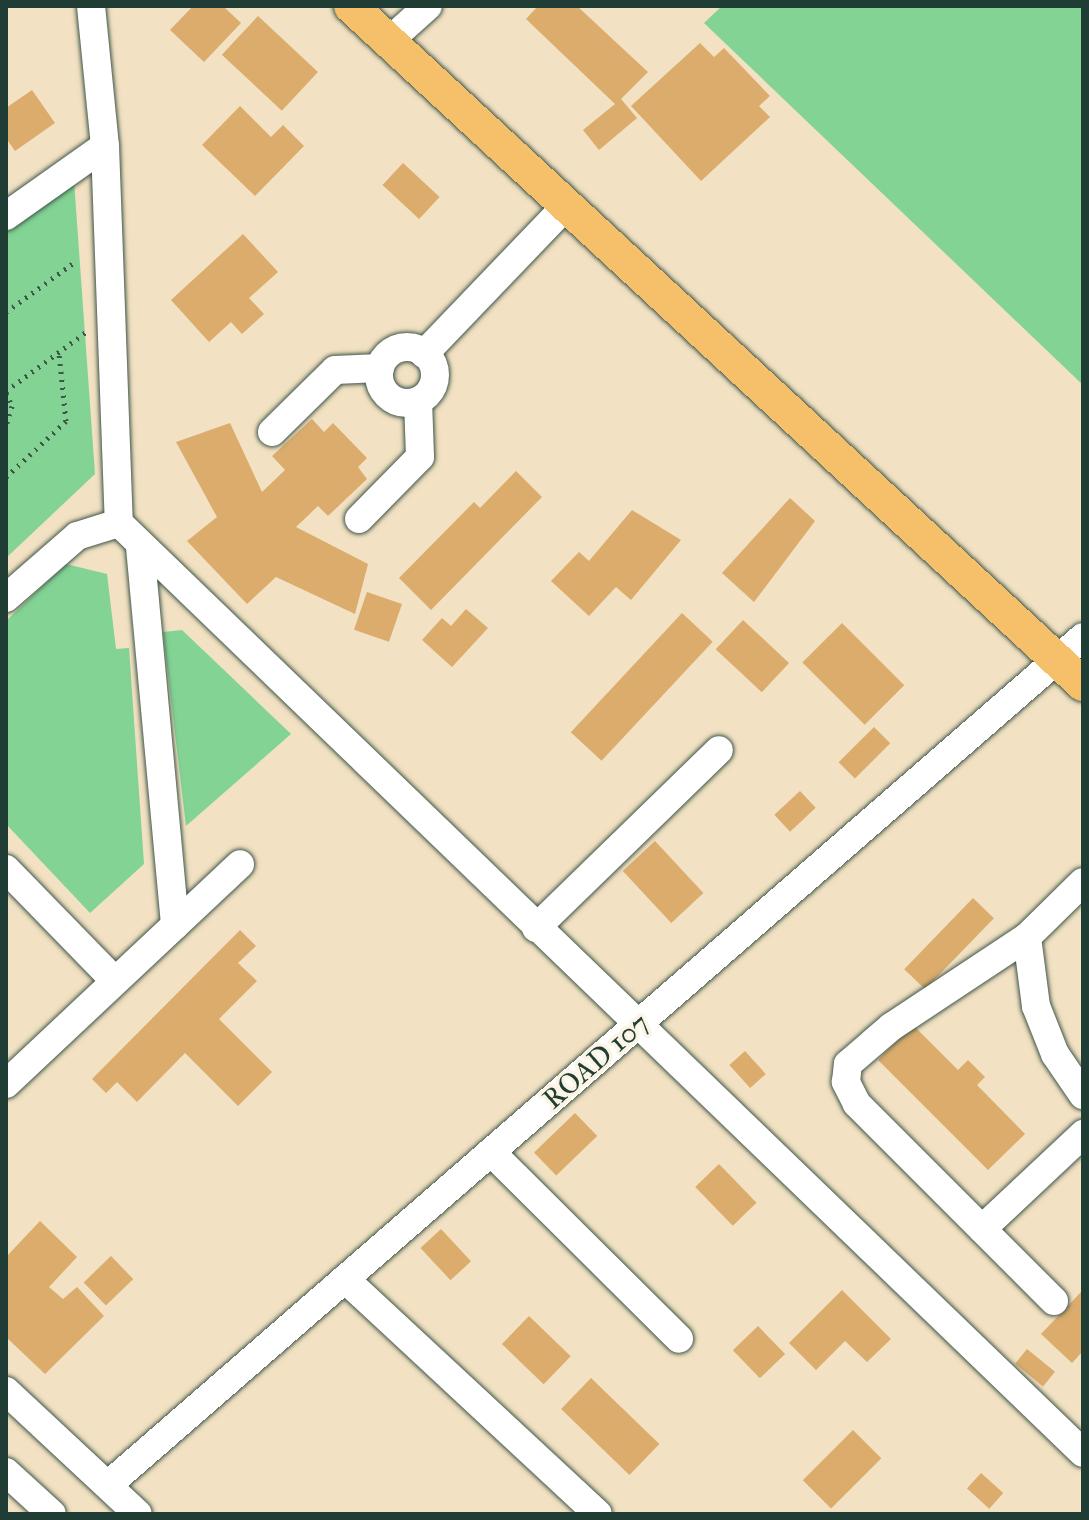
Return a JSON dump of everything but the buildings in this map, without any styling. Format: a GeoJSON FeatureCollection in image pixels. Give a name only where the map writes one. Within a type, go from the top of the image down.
{"type":"FeatureCollection","features":[{"type":"Feature","properties":{"kind":"main road"},"geometry":{"type":"LineString","coordinates":[[351,6],[1083,684]]}},
{"type":"Feature","properties":{"kind":"street"},"geometry":{"type":"LineString","coordinates":[[91,6],[105,146],[119,523],[140,547],[1083,1453]]}},
{"type":"Feature","properties":{"kind":"street"},"geometry":{"type":"LineString","coordinates":[[389,41],[428,6]]}},
{"type":"Feature","properties":{"kind":"street"},"geometry":{"type":"LineString","coordinates":[[6,216],[105,146]]}},
{"type":"Feature","properties":{"kind":"street"},"geometry":{"type":"LineString","coordinates":[[424,354],[566,206]]}},
{"type":"Feature","properties":{"kind":"street"},"geometry":{"type":"LineString","coordinates":[[272,432],[335,370],[380,368],[398,349],[424,354]]}},
{"type":"Feature","properties":{"kind":"street"},"geometry":{"type":"LineString","coordinates":[[359,519],[420,457],[418,401],[434,379],[424,354]]}},
{"type":"Feature","properties":{"kind":"street"},"geometry":{"type":"LineString","coordinates":[[380,368],[385,394],[418,401]]}},
{"type":"Feature","properties":{"kind":"street"},"geometry":{"type":"LineString","coordinates":[[6,598],[77,536],[119,523]]}},
{"type":"Feature","properties":{"kind":"street"},"geometry":{"type":"LineString","coordinates":[[140,547],[175,925]]}},
{"type":"Feature","properties":{"kind":"street","name":"ROAD 107"},"geometry":{"type":"LineString","coordinates":[[108,1485],[1083,637]]}},
{"type":"Feature","properties":{"kind":"street"},"geometry":{"type":"LineString","coordinates":[[536,928],[719,750]]}},
{"type":"Feature","properties":{"kind":"street"},"geometry":{"type":"LineString","coordinates":[[6,1084],[240,864]]}},
{"type":"Feature","properties":{"kind":"street"},"geometry":{"type":"LineString","coordinates":[[6,869],[115,981]]}},
{"type":"Feature","properties":{"kind":"street"},"geometry":{"type":"LineString","coordinates":[[1054,1301],[857,1104],[847,1073],[891,1027],[1027,937],[1083,882]]}},
{"type":"Feature","properties":{"kind":"street"},"geometry":{"type":"LineString","coordinates":[[1027,937],[1036,1006],[1055,1054],[1083,1095]]}},
{"type":"Feature","properties":{"kind":"street"},"geometry":{"type":"LineString","coordinates":[[982,1229],[1083,1134]]}},
{"type":"Feature","properties":{"kind":"street"},"geometry":{"type":"LineString","coordinates":[[491,1152],[679,1339]]}},
{"type":"Feature","properties":{"kind":"street"},"geometry":{"type":"LineString","coordinates":[[345,1279],[598,1514]]}},
{"type":"Feature","properties":{"kind":"street"},"geometry":{"type":"LineString","coordinates":[[6,1391],[138,1514]]}},
{"type":"Feature","properties":{"kind":"street"},"geometry":{"type":"LineString","coordinates":[[6,1472],[52,1514]]}},
{"type":"Feature","properties":{"kind":"path"},"geometry":{"type":"LineString","coordinates":[[6,312],[72,264]]}},
{"type":"Feature","properties":{"kind":"path"},"geometry":{"type":"LineString","coordinates":[[6,426],[12,406],[6,392],[89,330]]}},
{"type":"Feature","properties":{"kind":"path"},"geometry":{"type":"LineString","coordinates":[[6,477],[66,421],[59,353]]}},
{"type":"Feature","properties":{"kind":"green space"},"geometry":{"type":"Polygon","coordinates":[[[722,6],[1083,6],[1083,385],[704,23],[722,6]]]}},
{"type":"Feature","properties":{"kind":"green space"},"geometry":{"type":"Polygon","coordinates":[[[74,181],[95,474],[6,558],[6,228],[74,181]]]}},
{"type":"Feature","properties":{"kind":"green space"},"geometry":{"type":"Polygon","coordinates":[[[66,564],[107,574],[116,649],[129,648],[144,864],[90,913],[6,824],[6,621],[66,564]]]}},
{"type":"Feature","properties":{"kind":"green space"},"geometry":{"type":"Polygon","coordinates":[[[182,630],[291,734],[186,826],[163,632],[182,630]]]}}]}
